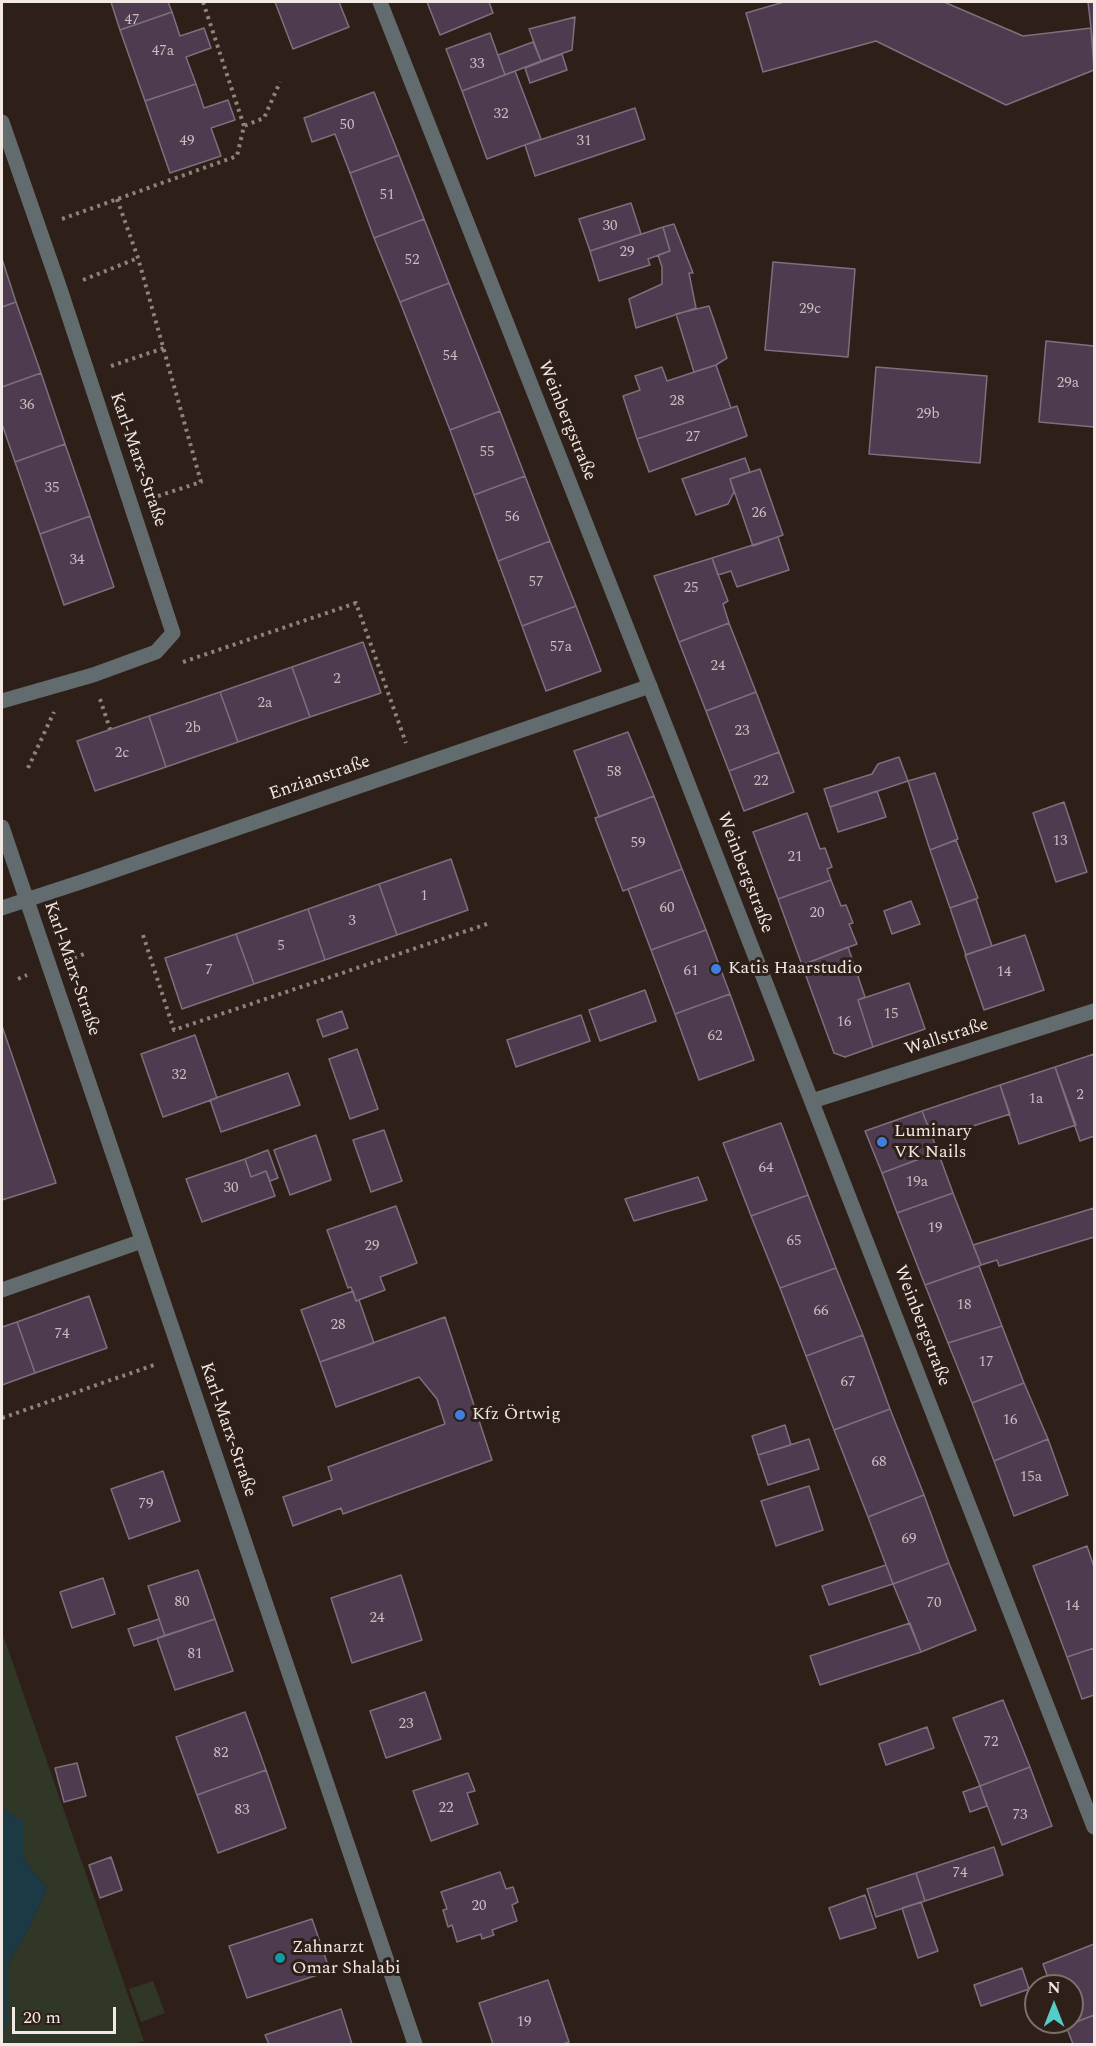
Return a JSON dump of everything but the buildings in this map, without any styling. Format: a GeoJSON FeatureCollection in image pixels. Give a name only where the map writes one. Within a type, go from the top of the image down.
{"type":"FeatureCollection","features":[{"type":"Feature","properties":{"kind":"street","name":"Weinbergstraße"},"geometry":{"type":"LineString","coordinates":[[380,2],[650,686],[1095,1827]]}},
{"type":"Feature","properties":{"kind":"street","name":"Karl-Marx-Straße"},"geometry":{"type":"LineString","coordinates":[[2,122],[60,289],[173,633],[156,652],[93,675],[2,701]]}},
{"type":"Feature","properties":{"kind":"street","name":"Enzianstraße"},"geometry":{"type":"LineString","coordinates":[[2,908],[650,686]]}},
{"type":"Feature","properties":{"kind":"street","name":"Karl-Marx-Straße"},"geometry":{"type":"LineString","coordinates":[[2,827],[415,2044]]}},
{"type":"Feature","properties":{"kind":"street","name":"Wallstraße"},"geometry":{"type":"LineString","coordinates":[[812,1101],[1095,1011]]}},
{"type":"Feature","properties":{"kind":"street"},"geometry":{"type":"LineString","coordinates":[[2,1290],[142,1241]]}},
{"type":"Feature","properties":{"kind":"path"},"geometry":{"type":"LineString","coordinates":[[39,227],[237,156],[244,126],[203,2]]}},
{"type":"Feature","properties":{"kind":"path"},"geometry":{"type":"LineString","coordinates":[[244,126],[264,118],[280,82]]}},
{"type":"Feature","properties":{"kind":"path"},"geometry":{"type":"LineString","coordinates":[[117,198],[138,258],[201,482],[132,505]]}},
{"type":"Feature","properties":{"kind":"path"},"geometry":{"type":"LineString","coordinates":[[60,289],[138,258]]}},
{"type":"Feature","properties":{"kind":"path"},"geometry":{"type":"LineString","coordinates":[[88,374],[164,348]]}},
{"type":"Feature","properties":{"kind":"path"},"geometry":{"type":"LineString","coordinates":[[176,664],[356,603],[409,750]]}},
{"type":"Feature","properties":{"kind":"path"},"geometry":{"type":"LineString","coordinates":[[28,768],[58,704]]}},
{"type":"Feature","properties":{"kind":"path"},"geometry":{"type":"LineString","coordinates":[[143,935],[174,1030],[487,924]]}},
{"type":"Feature","properties":{"kind":"path"},"geometry":{"type":"LineString","coordinates":[[2,1418],[154,1365]]}},
{"type":"Feature","properties":{"kind":"green space"},"geometry":{"type":"Polygon","coordinates":[[[2,1632],[144,2041],[133,2044],[2,2044],[2,2031],[8,2024],[8,1964],[29,1928],[47,1888],[23,1858],[23,1822],[2,1807],[2,1632]]]}},
{"type":"Feature","properties":{"kind":"green space"},"geometry":{"type":"Polygon","coordinates":[[[153,1981],[165,2013],[141,2022],[129,1989],[153,1981]]]}},
{"type":"Feature","properties":{"kind":"water"},"geometry":{"type":"Polygon","coordinates":[[[2,1807],[23,1822],[23,1858],[47,1888],[29,1928],[8,1964],[8,2024],[2,2031],[2,1807]]]}},
{"type":"Feature","properties":{"kind":"place","name":"Katis Haarstudio"},"geometry":{"type":"Point","coordinates":[716,969]}},
{"type":"Feature","properties":{"kind":"place","name":"Luminary VK Nails"},"geometry":{"type":"Point","coordinates":[882,1142]}},
{"type":"Feature","properties":{"kind":"place","name":"Kfz Örtwig"},"geometry":{"type":"Point","coordinates":[460,1415]}},
{"type":"Feature","properties":{"kind":"place","name":"Zahnarzt Omar Shalabi"},"geometry":{"type":"Point","coordinates":[280,1958]}}]}
